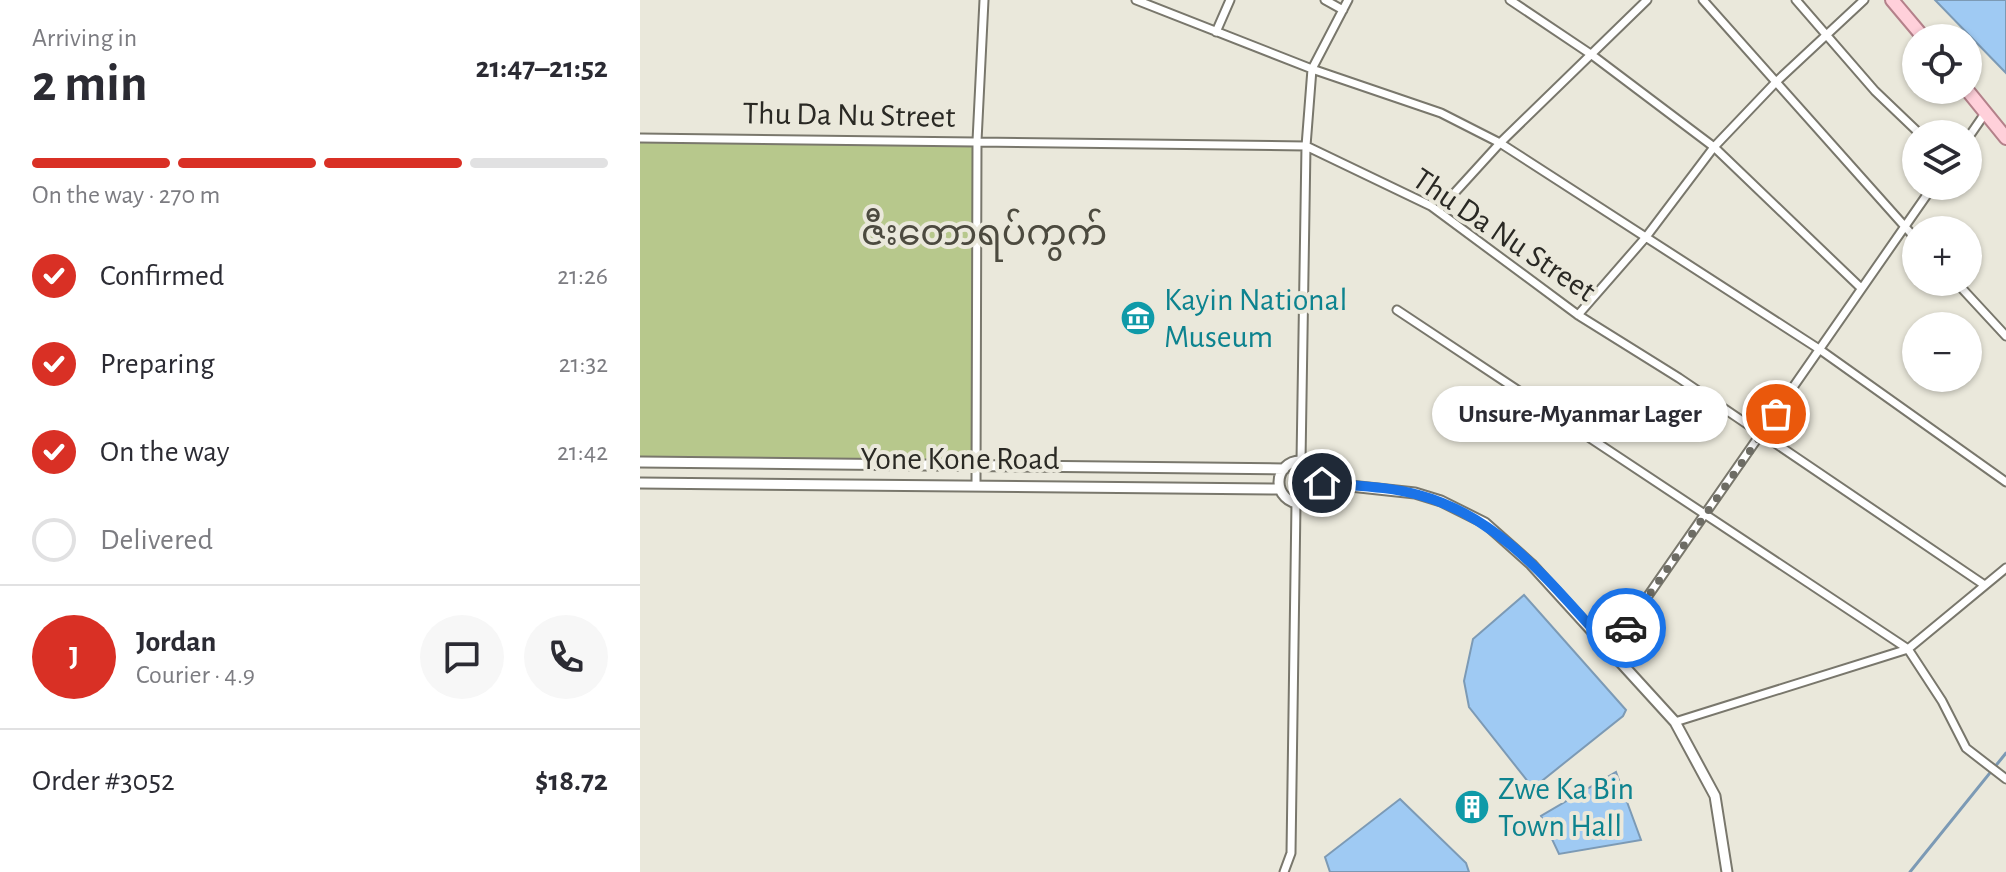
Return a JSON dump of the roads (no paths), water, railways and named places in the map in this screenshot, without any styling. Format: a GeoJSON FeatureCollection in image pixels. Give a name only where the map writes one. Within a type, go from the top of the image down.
{"type":"FeatureCollection","features":[{"type":"Feature","properties":{"kind":"main road"},"geometry":{"type":"LineString","coordinates":[[1892,0],[1912,24]]}},
{"type":"Feature","properties":{"kind":"main road"},"geometry":{"type":"LineString","coordinates":[[1979,104],[2006,138]]}},
{"type":"Feature","properties":{"kind":"street"},"geometry":{"type":"LineString","coordinates":[[976,484],[977,141],[984,0]]}},
{"type":"Feature","properties":{"kind":"street"},"geometry":{"type":"LineString","coordinates":[[1136,0],[1312,69],[1441,113],[1500,143],[1819,349],[2006,482]]}},
{"type":"Feature","properties":{"kind":"street"},"geometry":{"type":"LineString","coordinates":[[1216,32],[1230,0]]}},
{"type":"Feature","properties":{"kind":"street"},"geometry":{"type":"LineString","coordinates":[[1325,0],[1343,10]]}},
{"type":"Feature","properties":{"kind":"street"},"geometry":{"type":"LineString","coordinates":[[1301,461],[1306,146],[1312,69],[1348,0]]}},
{"type":"Feature","properties":{"kind":"street"},"geometry":{"type":"LineString","coordinates":[[1510,0],[1592,55],[1714,147],[1861,288]]}},
{"type":"Feature","properties":{"kind":"street"},"geometry":{"type":"LineString","coordinates":[[1438,211],[1500,143],[1647,0]]}},
{"type":"Feature","properties":{"kind":"street"},"geometry":{"type":"LineString","coordinates":[[1703,0],[1902,224]]}},
{"type":"Feature","properties":{"kind":"street"},"geometry":{"type":"LineString","coordinates":[[1796,0],[1907,120]]}},
{"type":"Feature","properties":{"kind":"street"},"geometry":{"type":"LineString","coordinates":[[1578,315],[1646,237],[1714,147],[1776,82],[1864,0]]}},
{"type":"Feature","properties":{"kind":"street"},"geometry":{"type":"LineString","coordinates":[[1980,120],[1986,112]]}},
{"type":"Feature","properties":{"kind":"street","name":"Thu Da Nu Street"},"geometry":{"type":"LineString","coordinates":[[640,138],[1306,146],[1438,211],[1578,315],[1983,584]]}},
{"type":"Feature","properties":{"kind":"street"},"geometry":{"type":"LineString","coordinates":[[1611,649],[1902,229]]}},
{"type":"Feature","properties":{"kind":"street"},"geometry":{"type":"LineString","coordinates":[[1969,296],[2006,336]]}},
{"type":"Feature","properties":{"kind":"street"},"geometry":{"type":"LineString","coordinates":[[1397,310],[1908,649],[1942,701],[1966,748],[2004,778]]}},
{"type":"Feature","properties":{"kind":"street"},"geometry":{"type":"LineString","coordinates":[[640,462],[1284,469],[1301,461]]}},
{"type":"Feature","properties":{"kind":"street"},"geometry":{"type":"LineString","coordinates":[[1284,469],[1280,489],[1296,503],[1311,501],[1322,483],[1318,470],[1301,461]]}},
{"type":"Feature","properties":{"kind":"street"},"geometry":{"type":"LineString","coordinates":[[1137,487],[1139,468]]}},
{"type":"Feature","properties":{"kind":"street","name":"Yone Kone Road"},"geometry":{"type":"LineString","coordinates":[[640,483],[1280,489]]}},
{"type":"Feature","properties":{"kind":"street"},"geometry":{"type":"LineString","coordinates":[[1322,483],[1415,493],[1474,517],[1503,537],[1611,649],[1675,722],[1715,796],[1727,872]]}},
{"type":"Feature","properties":{"kind":"street"},"geometry":{"type":"LineString","coordinates":[[1284,872],[1291,853],[1296,503]]}},
{"type":"Feature","properties":{"kind":"street"},"geometry":{"type":"LineString","coordinates":[[1675,722],[1908,649],[2006,568]]}},
{"type":"Feature","properties":{"kind":"water"},"geometry":{"type":"Polygon","coordinates":[[[1935,0],[2006,0],[2006,73],[1982,48],[1982,24],[1958,24],[1935,0]]]}},
{"type":"Feature","properties":{"kind":"water"},"geometry":{"type":"Polygon","coordinates":[[[1524,595],[1626,710],[1623,716],[1533,788],[1469,707],[1464,681],[1473,639],[1524,595]]]}},
{"type":"Feature","properties":{"kind":"water"},"geometry":{"type":"Polygon","coordinates":[[[1616,772],[1641,840],[1559,854],[1541,816],[1616,772]]]}},
{"type":"Feature","properties":{"kind":"water"},"geometry":{"type":"Polygon","coordinates":[[[1400,799],[1466,863],[1469,872],[1330,872],[1325,857],[1400,799]]]}},
{"type":"Feature","properties":{"kind":"waterway"},"geometry":{"type":"LineString","coordinates":[[1910,872],[2006,753]]}},
{"type":"Feature","properties":{"kind":"place","name":"Kayin National Museum"},"geometry":{"type":"Point","coordinates":[1138,318]}},
{"type":"Feature","properties":{"kind":"place","name":"Unsure-Myanmar Lager"},"geometry":{"type":"Point","coordinates":[1776,414]}},
{"type":"Feature","properties":{"kind":"place","name":"Zwe Ka Bin Town Hall"},"geometry":{"type":"Point","coordinates":[1472,807]}},
{"type":"Feature","properties":{"kind":"district","name":"ဇီးတောရပ်ကွက်"},"geometry":{"type":"Point","coordinates":[984,234]}}]}
